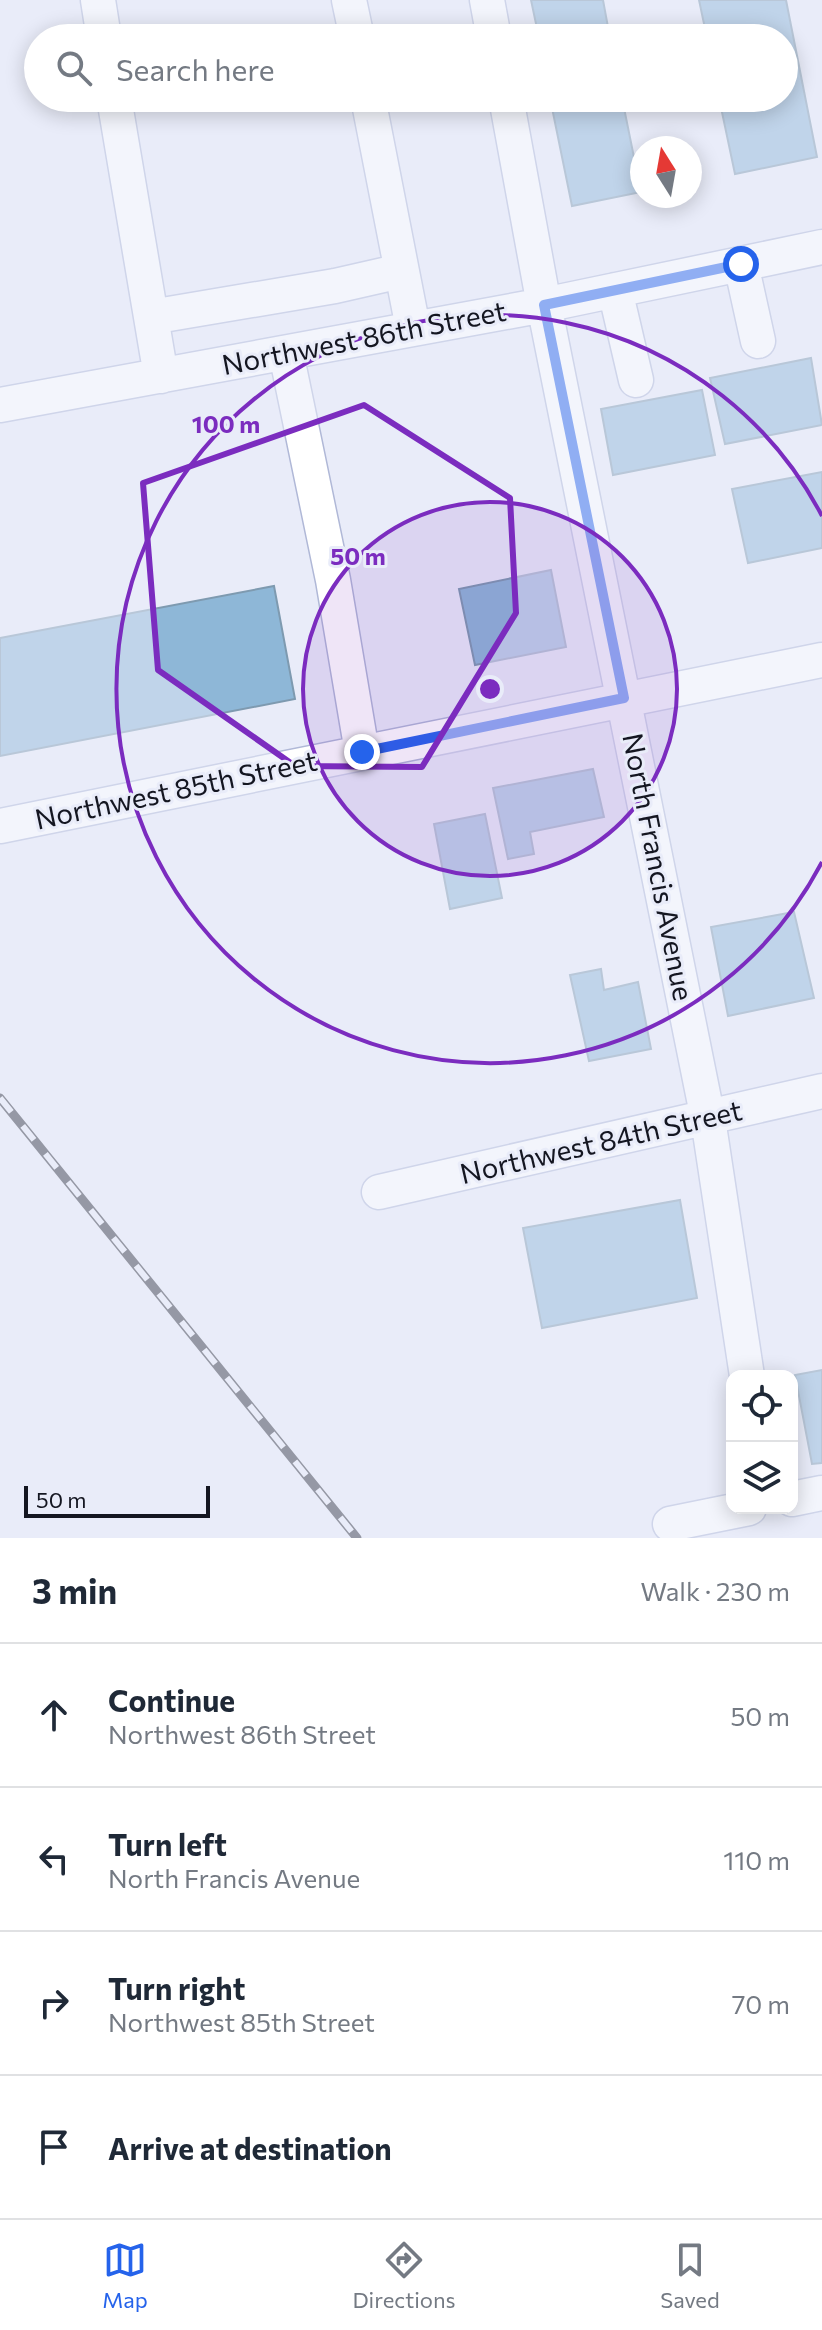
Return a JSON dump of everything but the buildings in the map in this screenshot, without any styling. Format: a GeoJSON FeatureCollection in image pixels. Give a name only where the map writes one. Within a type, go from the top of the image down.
{"type":"FeatureCollection","features":[{"type":"Feature","properties":{"kind":"street"},"geometry":{"type":"LineString","coordinates":[[98,0],[102,24]]}},
{"type":"Feature","properties":{"kind":"street"},"geometry":{"type":"LineString","coordinates":[[349,0],[354,24]]}},
{"type":"Feature","properties":{"kind":"street"},"geometry":{"type":"LineString","coordinates":[[487,0],[491,24]]}},
{"type":"Feature","properties":{"kind":"street"},"geometry":{"type":"LineString","coordinates":[[116,112],[161,376]]}},
{"type":"Feature","properties":{"kind":"street"},"geometry":{"type":"LineString","coordinates":[[371,112],[413,328]]}},
{"type":"Feature","properties":{"kind":"street","name":"North Francis Avenue"},"geometry":{"type":"LineString","coordinates":[[509,112],[544,305],[708,1119],[746,1370]]}},
{"type":"Feature","properties":{"kind":"street","name":"Northwest 86th Street"},"geometry":{"type":"LineString","coordinates":[[0,405],[544,305],[822,247]]}},
{"type":"Feature","properties":{"kind":"street"},"geometry":{"type":"LineString","coordinates":[[741,264],[758,341]]}},
{"type":"Feature","properties":{"kind":"street"},"geometry":{"type":"LineString","coordinates":[[151,317],[335,286],[401,271]]}},
{"type":"Feature","properties":{"kind":"street"},"geometry":{"type":"LineString","coordinates":[[615,290],[636,380]]}},
{"type":"Feature","properties":{"kind":"street"},"geometry":{"type":"LineString","coordinates":[[286,353],[333,580],[362,752]]}},
{"type":"Feature","properties":{"kind":"street","name":"Northwest 85th Street"},"geometry":{"type":"LineString","coordinates":[[0,826],[822,660]]}},
{"type":"Feature","properties":{"kind":"street","name":"Northwest 84th Street"},"geometry":{"type":"LineString","coordinates":[[379,1192],[822,1091]]}},
{"type":"Feature","properties":{"kind":"street"},"geometry":{"type":"LineString","coordinates":[[798,1498],[822,1493]]}},
{"type":"Feature","properties":{"kind":"street"},"geometry":{"type":"LineString","coordinates":[[670,1524],[726,1513]]}},
{"type":"Feature","properties":{"kind":"highlighted area"},"geometry":{"type":"Polygon","coordinates":[[[364,405],[510,498],[516,613],[422,767],[295,766],[158,670],[143,483],[364,405]]]}},
{"type":"Feature","properties":{"kind":"railway"},"geometry":{"type":"LineString","coordinates":[[0,1098],[357,1538]]}},
{"type":"Feature","properties":{"kind":"route"},"geometry":{"type":"LineString","coordinates":[[362,752],[624,698],[544,305],[741,264]]}}]}
